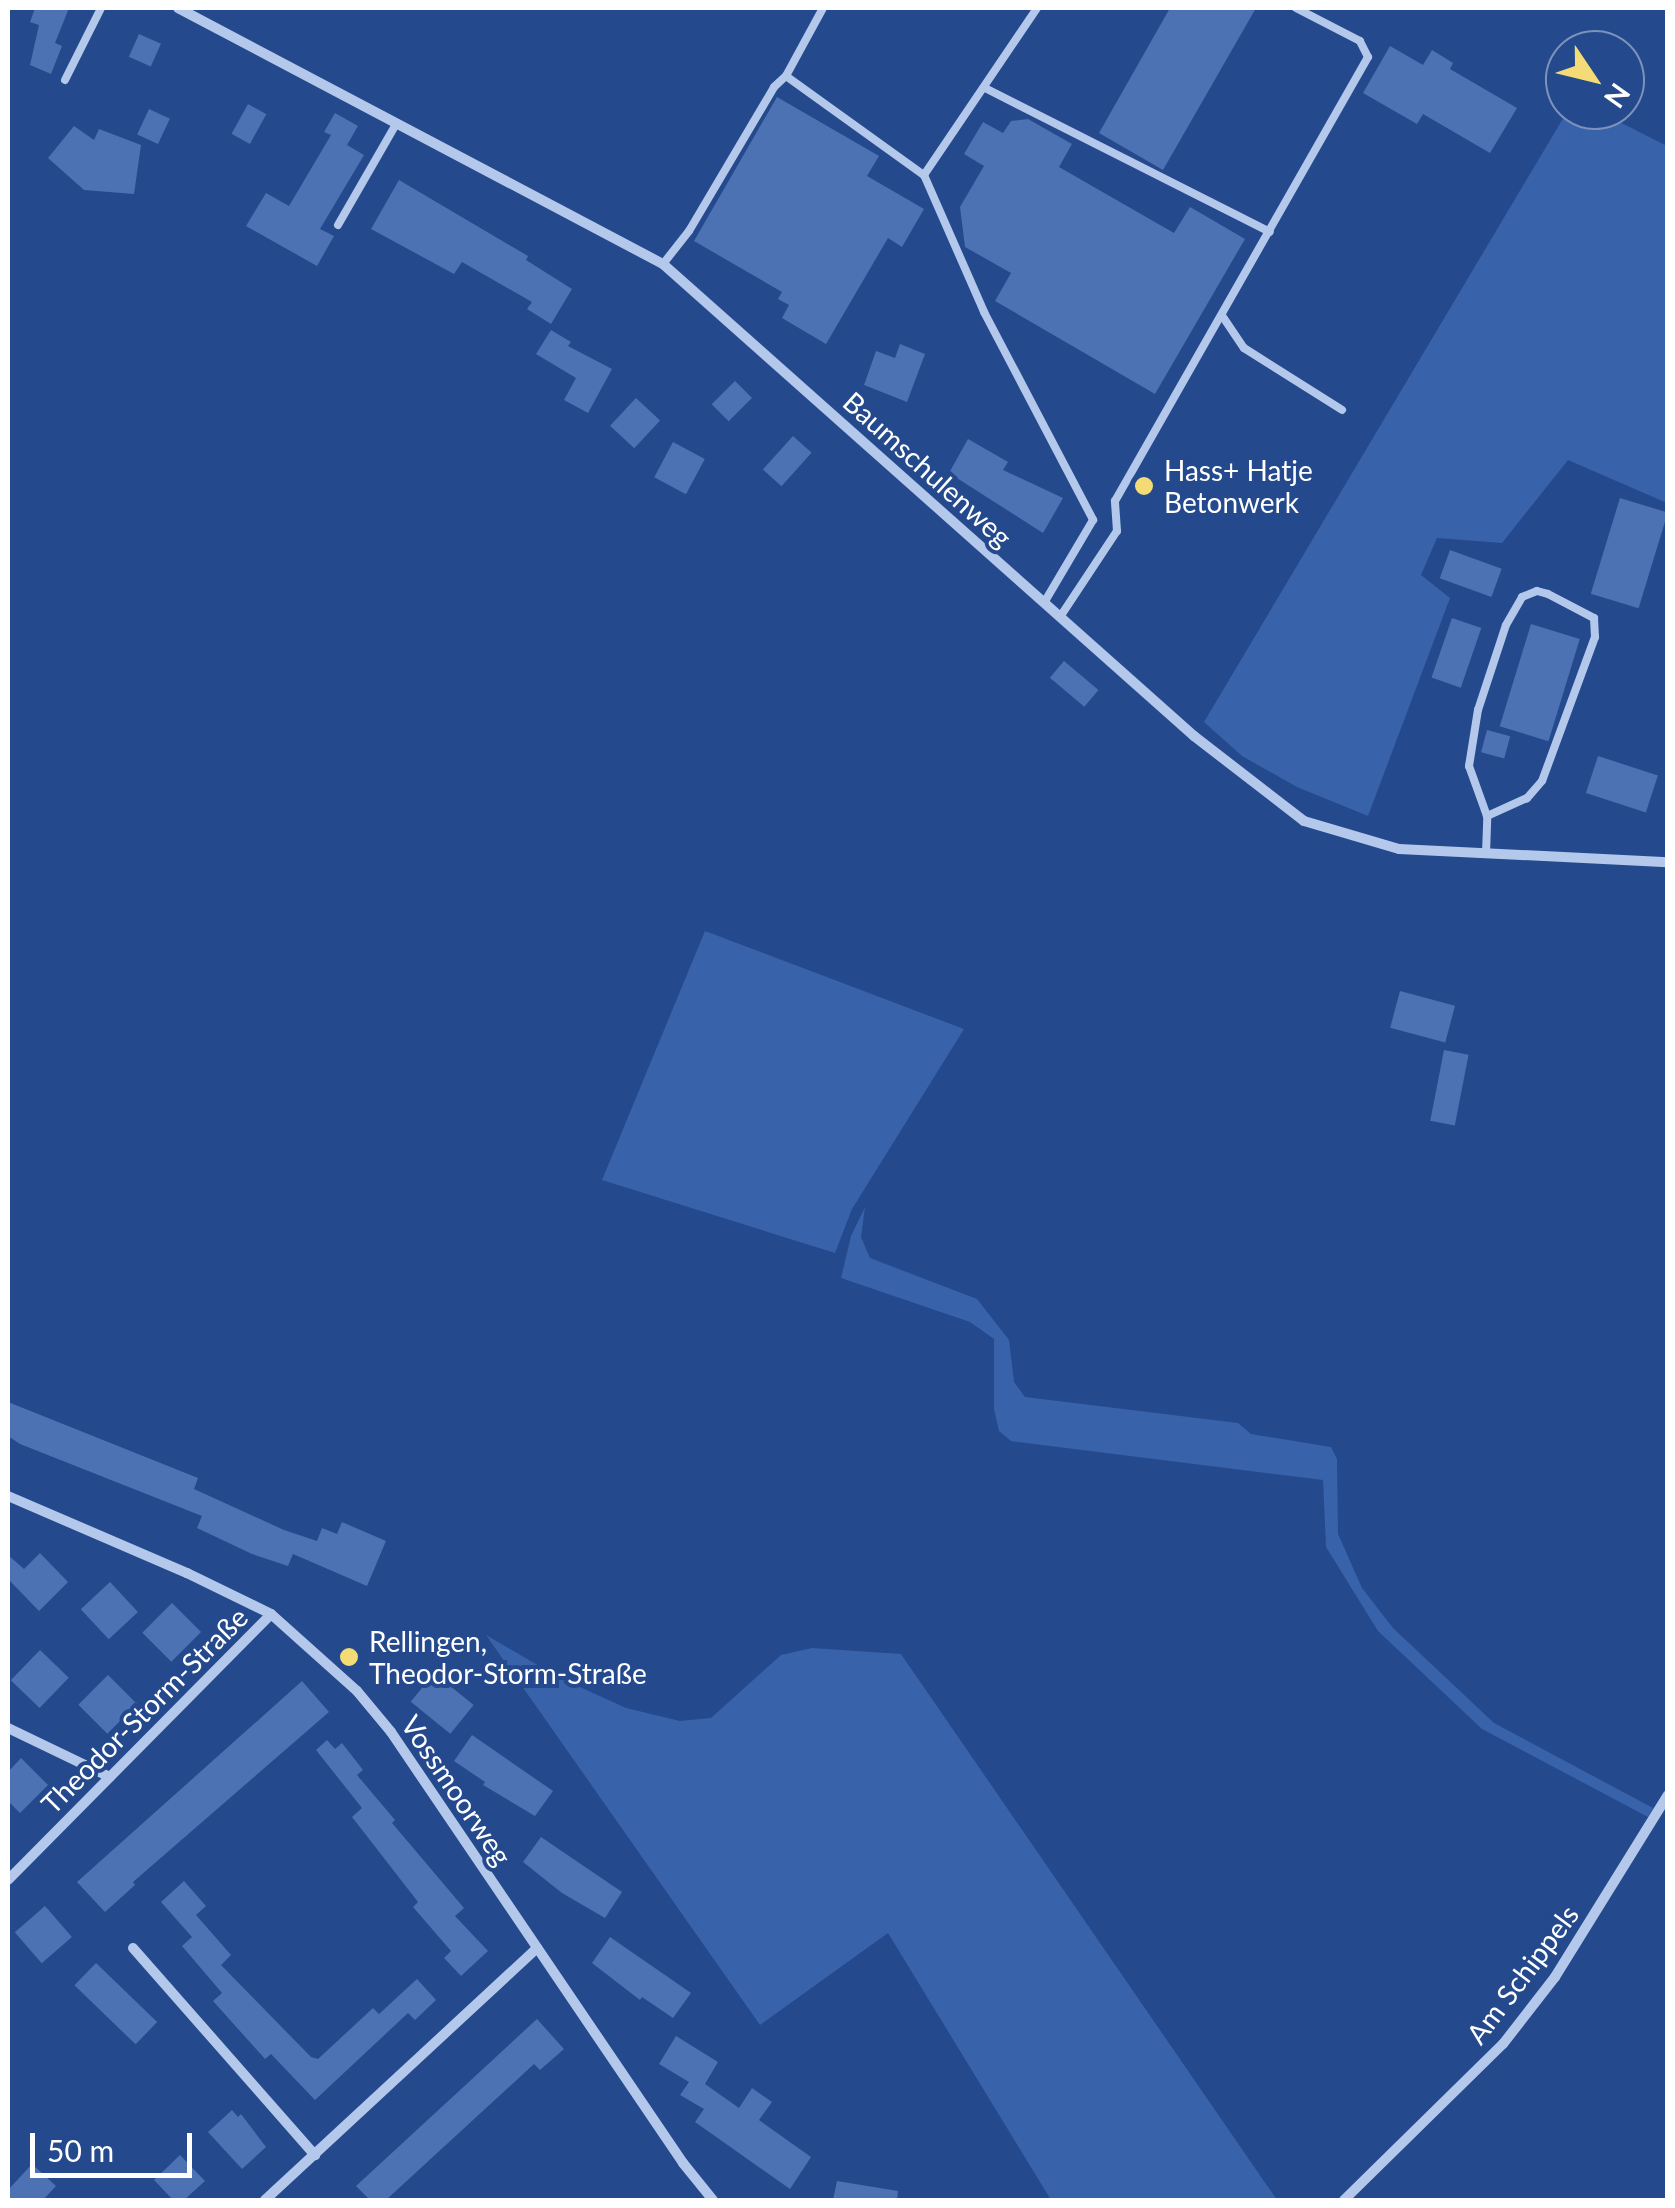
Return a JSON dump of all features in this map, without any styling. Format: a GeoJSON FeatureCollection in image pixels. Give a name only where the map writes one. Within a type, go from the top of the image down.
{"type":"FeatureCollection","features":[{"type":"Feature","properties":{"kind":"street","name":"Baumschulenweg"},"geometry":{"type":"LineString","coordinates":[[178,8],[663,264],[1140,688],[1304,820],[1400,850],[1668,862]]}},
{"type":"Feature","properties":{"kind":"street","name":"Vossmoorweg"},"geometry":{"type":"LineString","coordinates":[[8,1496],[188,1572],[271,1614],[334,1668],[391,1732],[683,2164],[713,2200]]}},
{"type":"Feature","properties":{"kind":"street","name":"Theodor-Storm-Straße"},"geometry":{"type":"LineString","coordinates":[[8,1880],[271,1614]]}},
{"type":"Feature","properties":{"kind":"street"},"geometry":{"type":"LineString","coordinates":[[8,1728],[110,1778]]}},
{"type":"Feature","properties":{"kind":"street","name":"Am Schippels"},"geometry":{"type":"LineString","coordinates":[[1344,2200],[1503,2044],[1555,1977],[1663,1810],[1668,1795]]}},
{"type":"Feature","properties":{"kind":"street"},"geometry":{"type":"LineString","coordinates":[[134,1948],[315,2155]]}},
{"type":"Feature","properties":{"kind":"street"},"geometry":{"type":"LineString","coordinates":[[264,2200],[537,1948]]}},
{"type":"Feature","properties":{"kind":"lane"},"geometry":{"type":"LineString","coordinates":[[65,80],[101,8]]}},
{"type":"Feature","properties":{"kind":"lane"},"geometry":{"type":"LineString","coordinates":[[663,264],[689,231],[774,87],[786,76],[823,8]]}},
{"type":"Feature","properties":{"kind":"lane"},"geometry":{"type":"LineString","coordinates":[[924,175],[1037,8]]}},
{"type":"Feature","properties":{"kind":"lane"},"geometry":{"type":"LineString","coordinates":[[1060,617],[1117,531],[1115,502],[1368,57],[1360,41],[1296,8]]}},
{"type":"Feature","properties":{"kind":"lane"},"geometry":{"type":"LineString","coordinates":[[786,76],[924,175],[984,312],[1093,520],[1044,603]]}},
{"type":"Feature","properties":{"kind":"lane"},"geometry":{"type":"LineString","coordinates":[[985,88],[1270,232]]}},
{"type":"Feature","properties":{"kind":"lane"},"geometry":{"type":"LineString","coordinates":[[338,225],[396,124]]}},
{"type":"Feature","properties":{"kind":"lane"},"geometry":{"type":"LineString","coordinates":[[1223,317],[1244,348],[1342,410]]}},
{"type":"Feature","properties":{"kind":"lane"},"geometry":{"type":"LineString","coordinates":[[1486,854],[1488,816],[1469,766],[1478,710],[1506,626],[1522,597],[1537,591],[1594,618],[1595,637],[1542,781],[1527,798],[1488,816]]}},
{"type":"Feature","properties":{"kind":"shaded area"},"geometry":{"type":"Polygon","coordinates":[[[1556,130],[1635,130],[1667,146],[1667,503],[1568,460],[1502,543],[1437,538],[1421,575],[1450,598],[1368,816],[1297,787],[1242,756],[1204,722],[1556,130]]]}},
{"type":"Feature","properties":{"kind":"shaded area"},"geometry":{"type":"Polygon","coordinates":[[[705,931],[964,1029],[852,1209],[835,1253],[602,1180],[705,931]]]}},
{"type":"Feature","properties":{"kind":"shaded area"},"geometry":{"type":"Polygon","coordinates":[[[865,1207],[861,1237],[870,1258],[977,1299],[1009,1340],[1014,1382],[1025,1397],[1238,1423],[1251,1434],[1331,1447],[1337,1459],[1338,1534],[1362,1588],[1393,1628],[1494,1723],[1653,1808],[1648,1817],[1482,1729],[1378,1631],[1326,1547],[1323,1480],[1011,1441],[999,1431],[994,1409],[994,1339],[970,1322],[841,1278],[851,1236],[865,1207]]]}},
{"type":"Feature","properties":{"kind":"shaded area"},"geometry":{"type":"Polygon","coordinates":[[[486,1635],[558,1677],[626,1708],[680,1721],[711,1718],[781,1655],[812,1648],[901,1654],[1277,2200],[1051,2200],[888,1933],[760,2025],[486,1635]]]}},
{"type":"Feature","properties":{"kind":"building"},"geometry":{"type":"Polygon","coordinates":[[[35,8],[69,8],[55,43],[62,46],[51,74],[30,65],[39,25],[30,22],[35,8]]]}},
{"type":"Feature","properties":{"kind":"building"},"geometry":{"type":"Polygon","coordinates":[[[1170,8],[1256,8],[1163,170],[1099,133],[1170,8]]]}},
{"type":"Feature","properties":{"kind":"building"},"geometry":{"type":"Polygon","coordinates":[[[139,34],[161,44],[151,67],[129,57],[139,34]]]}},
{"type":"Feature","properties":{"kind":"building"},"geometry":{"type":"Polygon","coordinates":[[[1390,46],[1423,65],[1432,50],[1453,63],[1450,69],[1517,108],[1490,153],[1423,114],[1417,124],[1363,93],[1390,46]]]}},
{"type":"Feature","properties":{"kind":"building"},"geometry":{"type":"Polygon","coordinates":[[[777,97],[879,156],[867,176],[924,209],[902,247],[888,238],[826,344],[782,318],[789,305],[778,299],[782,292],[694,241],[777,97]]]}},
{"type":"Feature","properties":{"kind":"building"},"geometry":{"type":"Polygon","coordinates":[[[248,104],[266,114],[250,144],[232,134],[248,104]]]}},
{"type":"Feature","properties":{"kind":"building"},"geometry":{"type":"Polygon","coordinates":[[[149,109],[170,119],[158,144],[137,134],[149,109]]]}},
{"type":"Feature","properties":{"kind":"building"},"geometry":{"type":"Polygon","coordinates":[[[335,113],[358,126],[347,145],[364,155],[320,229],[334,236],[317,266],[246,226],[266,193],[289,206],[331,135],[324,132],[335,113]]]}},
{"type":"Feature","properties":{"kind":"building"},"geometry":{"type":"Polygon","coordinates":[[[1028,119],[1072,144],[1059,167],[1174,233],[1190,207],[1245,239],[1155,394],[995,301],[1011,273],[965,247],[960,207],[984,166],[964,154],[983,122],[1003,133],[1011,121],[1028,119]]]}},
{"type":"Feature","properties":{"kind":"building"},"geometry":{"type":"Polygon","coordinates":[[[74,126],[94,140],[99,129],[141,145],[134,194],[84,190],[48,158],[74,126]]]}},
{"type":"Feature","properties":{"kind":"building"},"geometry":{"type":"Polygon","coordinates":[[[399,180],[528,256],[526,260],[572,289],[551,324],[527,309],[532,302],[462,262],[454,274],[371,229],[399,180]]]}},
{"type":"Feature","properties":{"kind":"building"},"geometry":{"type":"Polygon","coordinates":[[[551,330],[571,342],[568,346],[612,369],[588,413],[564,400],[576,378],[536,354],[551,330]]]}},
{"type":"Feature","properties":{"kind":"building"},"geometry":{"type":"Polygon","coordinates":[[[900,344],[925,354],[907,402],[864,385],[876,351],[895,358],[900,344]]]}},
{"type":"Feature","properties":{"kind":"building"},"geometry":{"type":"Polygon","coordinates":[[[735,381],[752,398],[729,421],[712,404],[735,381]]]}},
{"type":"Feature","properties":{"kind":"building"},"geometry":{"type":"Polygon","coordinates":[[[636,398],[660,421],[634,448],[610,426],[636,398]]]}},
{"type":"Feature","properties":{"kind":"building"},"geometry":{"type":"Polygon","coordinates":[[[793,436],[812,453],[781,486],[763,469],[793,436]]]}},
{"type":"Feature","properties":{"kind":"building"},"geometry":{"type":"Polygon","coordinates":[[[968,439],[1008,462],[1003,470],[1063,498],[1043,533],[949,473],[968,439]]]}},
{"type":"Feature","properties":{"kind":"building"},"geometry":{"type":"Polygon","coordinates":[[[673,442],[705,459],[686,494],[654,477],[673,442]]]}},
{"type":"Feature","properties":{"kind":"building"},"geometry":{"type":"Polygon","coordinates":[[[1620,498],[1668,513],[1639,608],[1591,594],[1620,498]]]}},
{"type":"Feature","properties":{"kind":"building"},"geometry":{"type":"Polygon","coordinates":[[[1450,550],[1502,569],[1491,597],[1440,578],[1450,550]]]}},
{"type":"Feature","properties":{"kind":"building"},"geometry":{"type":"Polygon","coordinates":[[[1452,618],[1481,628],[1461,688],[1431,678],[1452,618]]]}},
{"type":"Feature","properties":{"kind":"building"},"geometry":{"type":"Polygon","coordinates":[[[1531,624],[1580,639],[1548,741],[1500,726],[1531,624]]]}},
{"type":"Feature","properties":{"kind":"building"},"geometry":{"type":"Polygon","coordinates":[[[1064,661],[1098,690],[1084,707],[1050,678],[1064,661]]]}},
{"type":"Feature","properties":{"kind":"building"},"geometry":{"type":"Polygon","coordinates":[[[1487,730],[1510,736],[1504,758],[1481,752],[1487,730]]]}},
{"type":"Feature","properties":{"kind":"building"},"geometry":{"type":"Polygon","coordinates":[[[1598,756],[1658,775],[1646,813],[1586,793],[1598,756]]]}},
{"type":"Feature","properties":{"kind":"building"},"geometry":{"type":"Polygon","coordinates":[[[1400,991],[1455,1006],[1445,1042],[1390,1028],[1400,991]]]}},
{"type":"Feature","properties":{"kind":"building"},"geometry":{"type":"Polygon","coordinates":[[[1444,1050],[1469,1055],[1455,1125],[1430,1121],[1444,1050]]]}},
{"type":"Feature","properties":{"kind":"building"},"geometry":{"type":"Polygon","coordinates":[[[8,1402],[198,1478],[194,1489],[284,1530],[317,1541],[322,1528],[337,1534],[342,1522],[386,1541],[367,1586],[293,1554],[288,1566],[252,1554],[197,1528],[202,1516],[20,1444],[8,1436],[8,1402]]]}},
{"type":"Feature","properties":{"kind":"building"},"geometry":{"type":"Polygon","coordinates":[[[40,1553],[68,1582],[39,1611],[8,1579],[8,1555],[24,1569],[40,1553]]]}},
{"type":"Feature","properties":{"kind":"building"},"geometry":{"type":"Polygon","coordinates":[[[110,1582],[138,1612],[109,1639],[81,1609],[110,1582]]]}},
{"type":"Feature","properties":{"kind":"building"},"geometry":{"type":"Polygon","coordinates":[[[172,1603],[201,1632],[171,1662],[142,1633],[172,1603]]]}},
{"type":"Feature","properties":{"kind":"building"},"geometry":{"type":"Polygon","coordinates":[[[40,1650],[69,1678],[40,1708],[11,1680],[40,1650]]]}},
{"type":"Feature","properties":{"kind":"building"},"geometry":{"type":"Polygon","coordinates":[[[434,1673],[474,1705],[450,1734],[411,1702],[434,1673]]]}},
{"type":"Feature","properties":{"kind":"building"},"geometry":{"type":"Polygon","coordinates":[[[108,1675],[137,1704],[107,1734],[78,1705],[108,1675]]]}},
{"type":"Feature","properties":{"kind":"building"},"geometry":{"type":"Polygon","coordinates":[[[302,1681],[329,1712],[133,1882],[135,1885],[105,1912],[77,1882],[302,1681]]]}},
{"type":"Feature","properties":{"kind":"building"},"geometry":{"type":"Polygon","coordinates":[[[472,1735],[553,1791],[535,1816],[483,1785],[485,1782],[454,1761],[472,1735]]]}},
{"type":"Feature","properties":{"kind":"building"},"geometry":{"type":"Polygon","coordinates":[[[327,1740],[335,1749],[342,1743],[363,1770],[357,1775],[395,1820],[392,1823],[464,1908],[455,1916],[488,1951],[461,1976],[444,1958],[451,1951],[413,1907],[418,1902],[352,1817],[362,1808],[316,1750],[327,1740]]]}},
{"type":"Feature","properties":{"kind":"building"},"geometry":{"type":"Polygon","coordinates":[[[21,1758],[48,1785],[20,1813],[8,1801],[8,1772],[21,1758]]]}},
{"type":"Feature","properties":{"kind":"building"},"geometry":{"type":"Polygon","coordinates":[[[541,1837],[622,1892],[605,1918],[562,1893],[523,1862],[541,1837]]]}},
{"type":"Feature","properties":{"kind":"building"},"geometry":{"type":"Polygon","coordinates":[[[184,1881],[206,1906],[196,1915],[231,1955],[221,1965],[311,2057],[318,2059],[373,2008],[379,2014],[417,1979],[436,2000],[415,2020],[408,2013],[315,2100],[271,2054],[265,2059],[213,2001],[222,1993],[182,1946],[192,1937],[161,1902],[184,1881]]]}},
{"type":"Feature","properties":{"kind":"building"},"geometry":{"type":"Polygon","coordinates":[[[45,1906],[72,1937],[42,1963],[15,1932],[45,1906]]]}},
{"type":"Feature","properties":{"kind":"building"},"geometry":{"type":"Polygon","coordinates":[[[610,1937],[691,1993],[673,2018],[642,1997],[640,2000],[592,1963],[610,1937]]]}},
{"type":"Feature","properties":{"kind":"building"},"geometry":{"type":"Polygon","coordinates":[[[96,1963],[157,2022],[136,2044],[74,1985],[96,1963]]]}},
{"type":"Feature","properties":{"kind":"building"},"geometry":{"type":"Polygon","coordinates":[[[537,2019],[564,2049],[540,2070],[534,2064],[386,2200],[370,2200],[356,2186],[537,2019]]]}},
{"type":"Feature","properties":{"kind":"building"},"geometry":{"type":"Polygon","coordinates":[[[676,2036],[718,2062],[705,2084],[739,2108],[752,2088],[772,2102],[759,2120],[811,2157],[790,2189],[695,2122],[704,2109],[680,2095],[689,2082],[659,2064],[676,2036]]]}},
{"type":"Feature","properties":{"kind":"building"},"geometry":{"type":"Polygon","coordinates":[[[232,2110],[238,2117],[241,2114],[266,2147],[242,2169],[208,2132],[232,2110]]]}},
{"type":"Feature","properties":{"kind":"building"},"geometry":{"type":"Polygon","coordinates":[[[180,2155],[205,2181],[184,2200],[173,2200],[154,2180],[180,2155]]]}},
{"type":"Feature","properties":{"kind":"building"},"geometry":{"type":"Polygon","coordinates":[[[32,2164],[56,2186],[43,2200],[8,2200],[8,2190],[32,2164]]]}},
{"type":"Feature","properties":{"kind":"building"},"geometry":{"type":"Polygon","coordinates":[[[837,2181],[898,2191],[897,2200],[833,2200],[837,2181]]]}},
{"type":"Feature","properties":{"kind":"place","name":"Hass+ Hatje Betonwerk"},"geometry":{"type":"Point","coordinates":[1144,486]}},
{"type":"Feature","properties":{"kind":"place","name":"Rellingen, Theodor-Storm-Straße"},"geometry":{"type":"Point","coordinates":[349,1657]}}]}
